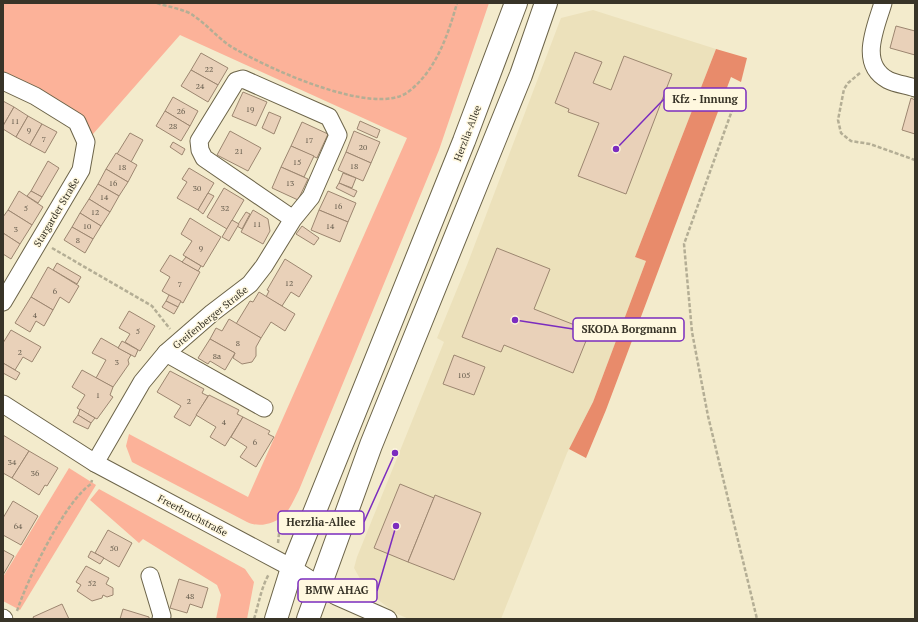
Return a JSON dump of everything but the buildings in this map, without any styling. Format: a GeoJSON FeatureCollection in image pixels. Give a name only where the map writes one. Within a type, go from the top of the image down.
{"type":"FeatureCollection","features":[{"type":"Feature","properties":{"kind":"main road","name":"Herzlia-Allee"},"geometry":{"type":"LineString","coordinates":[[276,619],[292,568],[464,141],[516,3]]}},
{"type":"Feature","properties":{"kind":"main road"},"geometry":{"type":"LineString","coordinates":[[308,619],[371,445],[521,75],[546,3]]}},
{"type":"Feature","properties":{"kind":"street"},"geometry":{"type":"LineString","coordinates":[[883,3],[870,48],[873,64],[887,79],[915,88]]}},
{"type":"Feature","properties":{"kind":"street","name":"Greifenberger Straße"},"geometry":{"type":"LineString","coordinates":[[95,463],[142,382],[166,353],[179,340],[250,284],[293,220],[311,197],[338,136],[329,117],[243,79],[236,81],[199,141],[200,150],[204,158],[293,220]]}},
{"type":"Feature","properties":{"kind":"street","name":"Stargarder Straße"},"geometry":{"type":"LineString","coordinates":[[3,81],[35,96],[77,122],[86,142],[81,170],[6,291]]}},
{"type":"Feature","properties":{"kind":"street","name":"Greifenberger Straße"},"geometry":{"type":"LineString","coordinates":[[166,353],[264,408]]}},
{"type":"Feature","properties":{"kind":"street","name":"Freerbruchstraße"},"geometry":{"type":"LineString","coordinates":[[3,404],[95,463],[292,568],[336,596],[388,619]]}},
{"type":"Feature","properties":{"kind":"street"},"geometry":{"type":"LineString","coordinates":[[150,576],[162,616],[161,619]]}},
{"type":"Feature","properties":{"kind":"path"},"geometry":{"type":"LineString","coordinates":[[157,3],[193,15],[235,49],[295,79],[348,95],[383,100],[407,93],[426,76],[449,31],[457,3]]}},
{"type":"Feature","properties":{"kind":"path"},"geometry":{"type":"LineString","coordinates":[[873,64],[848,83],[844,89],[838,120],[841,133],[851,141],[870,144],[915,160]]}},
{"type":"Feature","properties":{"kind":"path"},"geometry":{"type":"LineString","coordinates":[[739,91],[684,244],[692,332],[708,416],[757,619]]}},
{"type":"Feature","properties":{"kind":"path"},"geometry":{"type":"LineString","coordinates":[[39,240],[152,306],[179,340]]}},
{"type":"Feature","properties":{"kind":"path"},"geometry":{"type":"LineString","coordinates":[[8,617],[72,502],[82,489],[91,484],[95,463]]}},
{"type":"Feature","properties":{"kind":"shaded area"},"geometry":{"type":"Polygon","coordinates":[[[3,3],[489,3],[439,150],[299,490],[287,512],[272,523],[257,525],[247,522],[132,462],[126,446],[129,434],[248,497],[407,138],[180,35],[86,142],[77,122],[3,81],[3,3]]]}},
{"type":"Feature","properties":{"kind":"shaded area"},"geometry":{"type":"Polygon","coordinates":[[[593,10],[716,49],[635,257],[646,261],[593,402],[567,453],[501,619],[409,619],[395,613],[367,591],[354,568],[357,557],[444,342],[437,338],[467,265],[561,18],[593,10]]]}},
{"type":"Feature","properties":{"kind":"shaded area"},"geometry":{"type":"Polygon","coordinates":[[[716,49],[747,58],[741,82],[731,77],[606,410],[586,458],[569,449],[593,402],[646,261],[635,257],[716,49]]]}},
{"type":"Feature","properties":{"kind":"shaded area"},"geometry":{"type":"Polygon","coordinates":[[[69,468],[96,485],[20,610],[3,601],[3,577],[69,468]]]}},
{"type":"Feature","properties":{"kind":"shaded area"},"geometry":{"type":"Polygon","coordinates":[[[99,489],[245,569],[254,582],[247,619],[216,619],[221,595],[217,585],[143,539],[139,543],[90,500],[99,489]]]}},
{"type":"Feature","properties":{"kind":"place","name":"Kfz - Innung"},"geometry":{"type":"Point","coordinates":[616,149]}},
{"type":"Feature","properties":{"kind":"place","name":"SKODA Borgmann"},"geometry":{"type":"Point","coordinates":[515,320]}},
{"type":"Feature","properties":{"kind":"place","name":"Herzlia-Allee"},"geometry":{"type":"Point","coordinates":[395,453]}},
{"type":"Feature","properties":{"kind":"place","name":"BMW AHAG"},"geometry":{"type":"Point","coordinates":[396,526]}}]}
